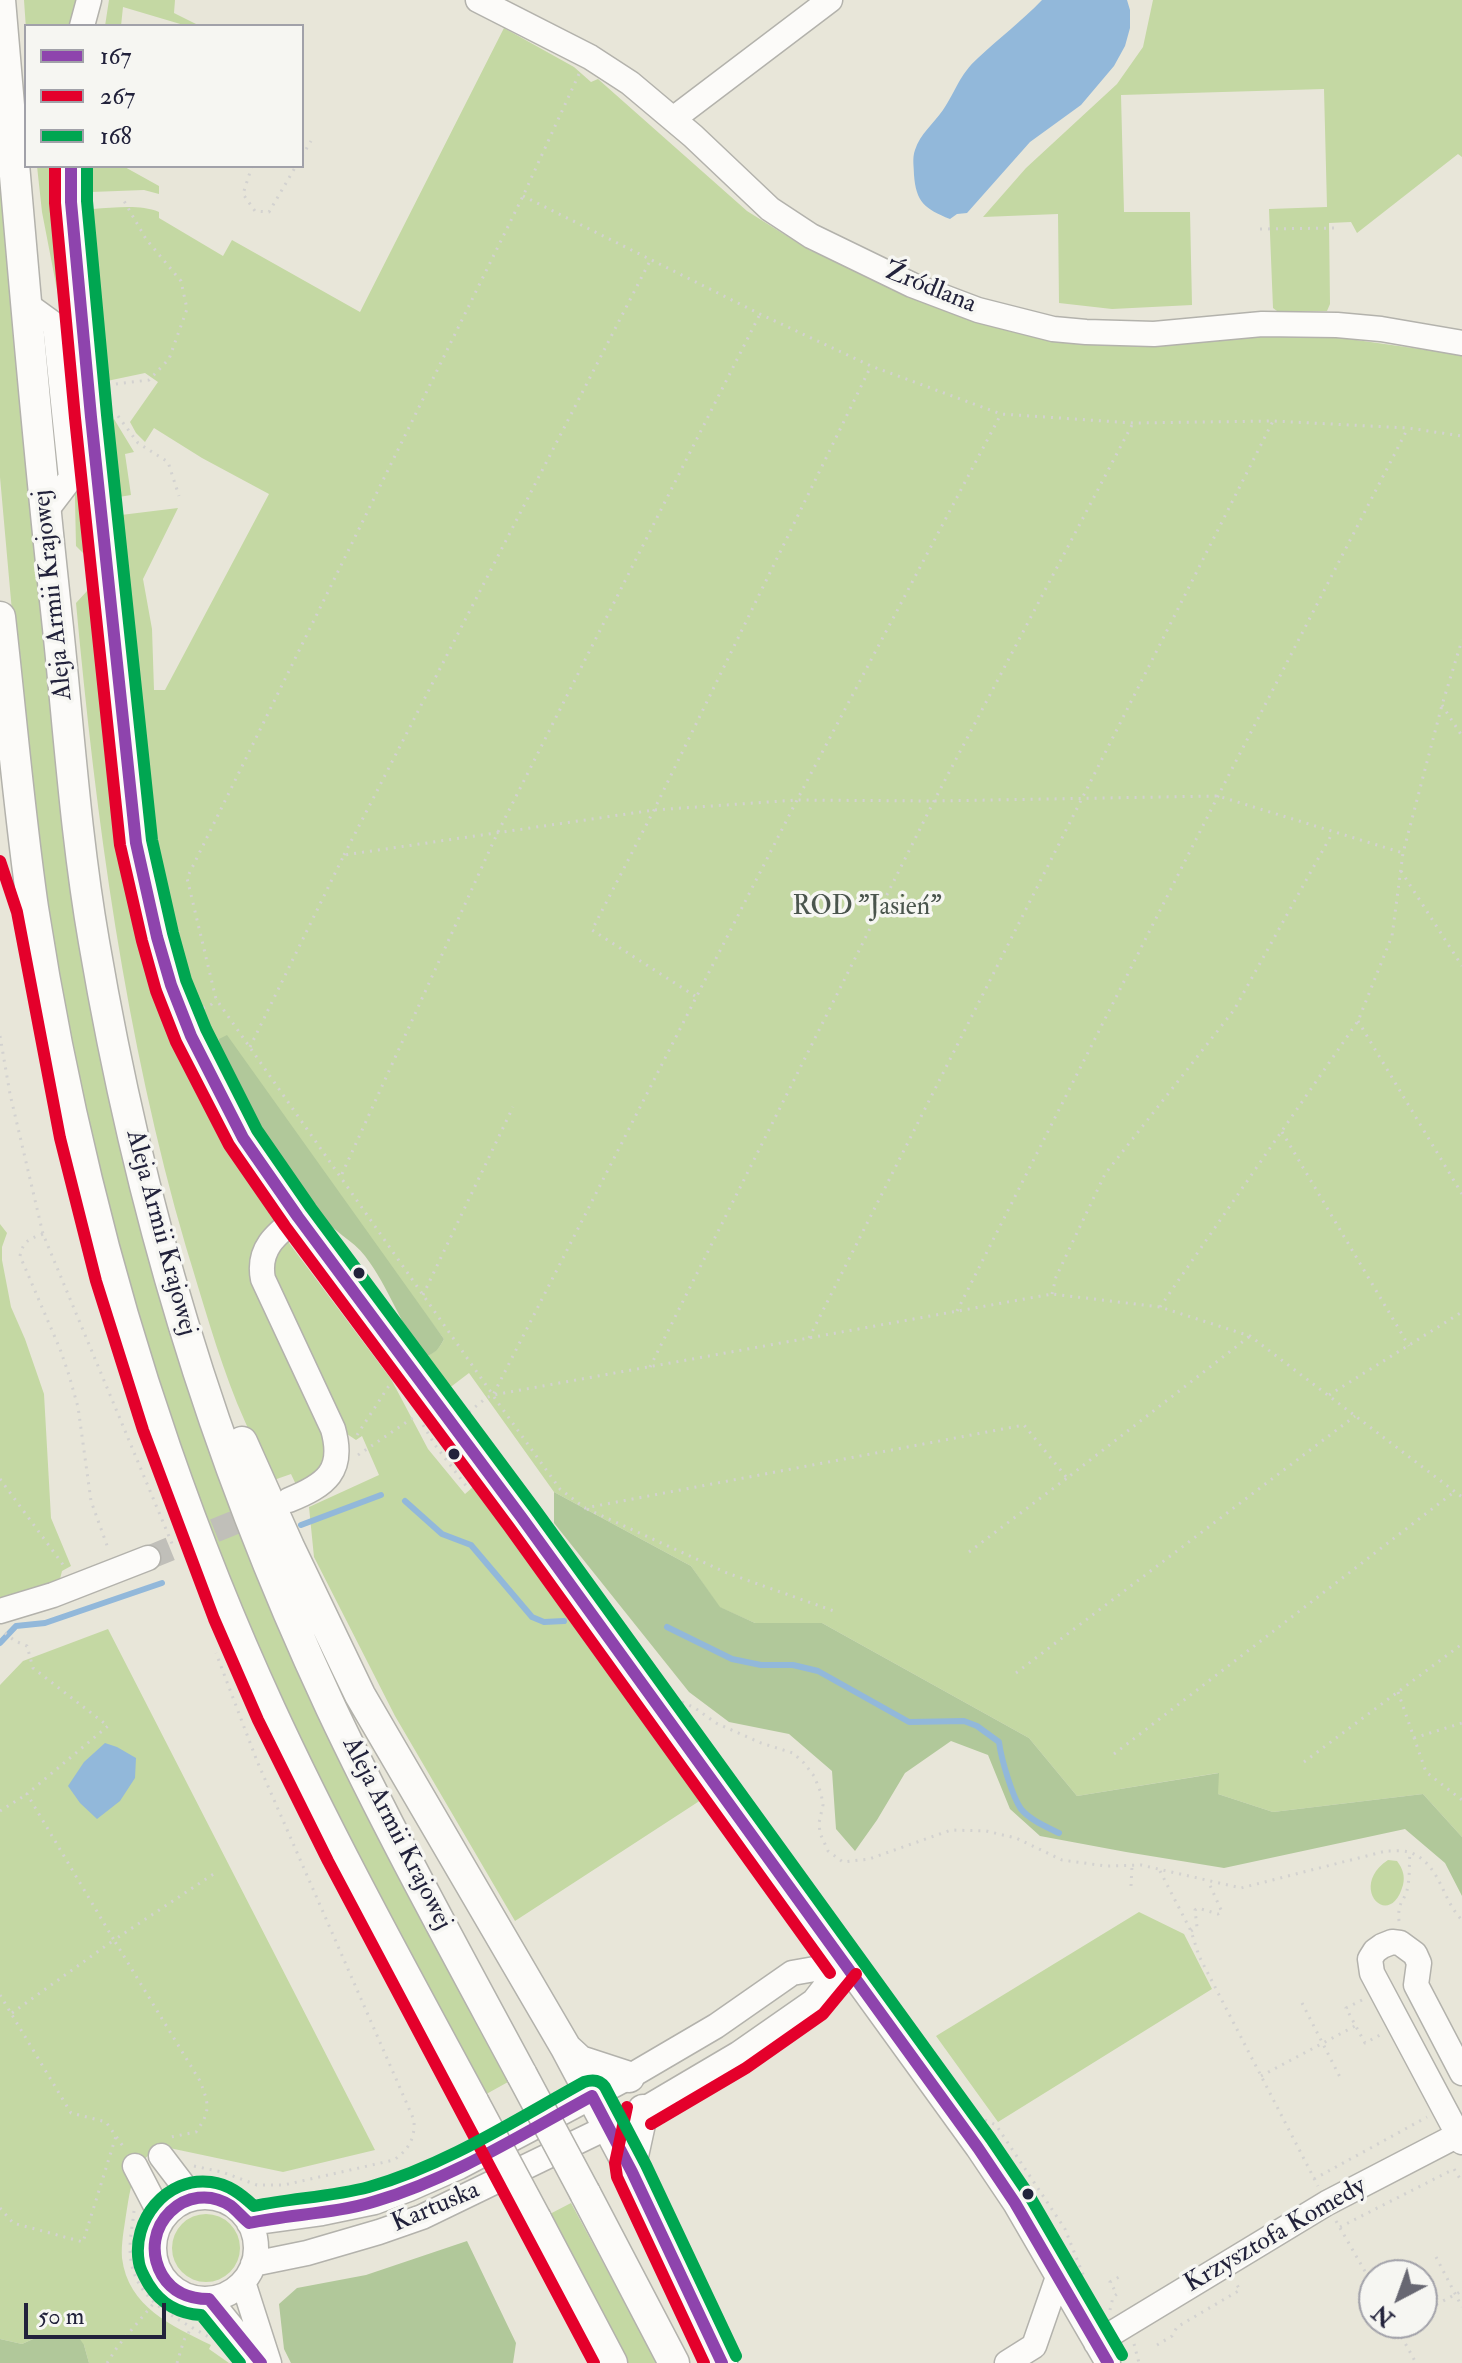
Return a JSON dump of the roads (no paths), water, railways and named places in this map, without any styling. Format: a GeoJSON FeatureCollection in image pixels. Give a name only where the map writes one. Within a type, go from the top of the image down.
{"type":"FeatureCollection","features":[{"type":"Feature","properties":{"kind":"main road","name":"Aleja Armii Krajowej"},"geometry":{"type":"LineString","coordinates":[[0,0],[45,512],[93,937],[122,1093],[184,1327],[270,1571],[333,1712],[674,2363]]}},
{"type":"Feature","properties":{"kind":"main road"},"geometry":{"type":"LineString","coordinates":[[0,617],[33,908],[73,1121],[100,1234],[158,1424],[229,1613],[272,1713],[387,1940],[612,2363]]}},
{"type":"Feature","properties":{"kind":"main road"},"geometry":{"type":"LineString","coordinates":[[0,801],[33,908]]}},
{"type":"Feature","properties":{"kind":"main road"},"geometry":{"type":"LineString","coordinates":[[153,1217],[246,1452],[360,1695],[566,2048],[632,2172],[722,2363]]}},
{"type":"Feature","properties":{"kind":"main road"},"geometry":{"type":"LineString","coordinates":[[566,2048],[580,2061],[629,2077]]}},
{"type":"Feature","properties":{"kind":"main road"},"geometry":{"type":"LineString","coordinates":[[632,2172],[643,2110]]}},
{"type":"Feature","properties":{"kind":"street"},"geometry":{"type":"LineString","coordinates":[[83,24],[89,0]]}},
{"type":"Feature","properties":{"kind":"street","name":"Źródlana"},"geometry":{"type":"LineString","coordinates":[[478,0],[590,57],[630,83],[770,209],[811,236],[912,285],[978,310],[1053,329],[1086,332],[1154,334],[1262,324],[1337,325],[1462,343]]}},
{"type":"Feature","properties":{"kind":"street"},"geometry":{"type":"LineString","coordinates":[[673,119],[830,0]]}},
{"type":"Feature","properties":{"kind":"street"},"geometry":{"type":"LineString","coordinates":[[71,168],[71,202],[91,417],[136,843],[153,923],[171,985],[191,1036],[243,1138],[985,2159],[1015,2203],[1102,2353]]}},
{"type":"Feature","properties":{"kind":"street"},"geometry":{"type":"LineString","coordinates":[[289,1500],[314,1490],[334,1469],[337,1457],[333,1429],[263,1279],[261,1268],[267,1245],[298,1217]]}},
{"type":"Feature","properties":{"kind":"street"},"geometry":{"type":"LineString","coordinates":[[0,1611],[74,1588],[148,1558]]}},
{"type":"Feature","properties":{"kind":"street","name":"Krzysztofa Komedy"},"geometry":{"type":"LineString","coordinates":[[1102,2353],[1327,2203],[1460,2139],[1372,1973],[1370,1959],[1382,1946],[1400,1943],[1415,1954],[1419,1963],[1416,1985],[1462,2073]]}},
{"type":"Feature","properties":{"kind":"street","name":"Kartuska"},"geometry":{"type":"LineString","coordinates":[[249,2223],[348,2208],[409,2189],[459,2167],[629,2077],[716,2026],[792,1973],[843,1964]]}},
{"type":"Feature","properties":{"kind":"street","name":"Kartuska"},"geometry":{"type":"LineString","coordinates":[[248,2273],[422,2217],[643,2110],[738,2054],[814,2001],[843,1964]]}},
{"type":"Feature","properties":{"kind":"street"},"geometry":{"type":"LineString","coordinates":[[164,2147],[193,2198]]}},
{"type":"Feature","properties":{"kind":"street"},"geometry":{"type":"LineString","coordinates":[[135,2166],[162,2218]]}},
{"type":"Feature","properties":{"kind":"street"},"geometry":{"type":"LineString","coordinates":[[209,2197],[225,2201],[239,2210],[249,2223],[255,2236],[256,2250],[248,2273],[222,2296],[209,2299],[190,2297],[173,2289],[160,2274],[154,2255],[154,2236],[162,2218],[176,2205],[193,2198],[209,2197]]}},
{"type":"Feature","properties":{"kind":"street"},"geometry":{"type":"LineString","coordinates":[[248,2273],[269,2363]]}},
{"type":"Feature","properties":{"kind":"street"},"geometry":{"type":"LineString","coordinates":[[1007,2363],[1034,2346],[1058,2277]]}},
{"type":"Feature","properties":{"kind":"street"},"geometry":{"type":"LineString","coordinates":[[209,2299],[261,2363]]}},
{"type":"Feature","properties":{"kind":"water"},"geometry":{"type":"Polygon","coordinates":[[[1042,0],[1127,0],[1130,28],[1125,46],[1114,66],[1081,105],[1030,142],[967,213],[950,219],[941,215],[928,208],[917,192],[913,159],[917,144],[972,64],[1042,0]]]}},
{"type":"Feature","properties":{"kind":"water"},"geometry":{"type":"Polygon","coordinates":[[[105,1743],[136,1758],[135,1778],[120,1801],[97,1819],[68,1786],[84,1762],[105,1743]]]}},
{"type":"Feature","properties":{"kind":"waterway"},"geometry":{"type":"LineString","coordinates":[[301,1525],[381,1495]]}},
{"type":"Feature","properties":{"kind":"waterway"},"geometry":{"type":"LineString","coordinates":[[405,1501],[442,1534],[471,1545],[532,1617],[544,1622],[564,1621]]}},
{"type":"Feature","properties":{"kind":"waterway"},"geometry":{"type":"LineString","coordinates":[[0,1643],[16,1626],[45,1623],[162,1583]]}},
{"type":"Feature","properties":{"kind":"waterway"},"geometry":{"type":"LineString","coordinates":[[667,1627],[732,1659],[761,1665],[793,1665],[818,1671],[909,1722],[964,1721],[977,1726],[999,1742],[1007,1777],[1021,1809],[1059,1833]]}},
{"type":"Feature","properties":{"kind":"tunnel"},"geometry":{"type":"LineString","coordinates":[[148,1558],[265,1510]]}},
{"type":"Feature","properties":{"kind":"park label","name":"ROD \"Jasień\""},"geometry":{"type":"Point","coordinates":[867,908]}}]}
